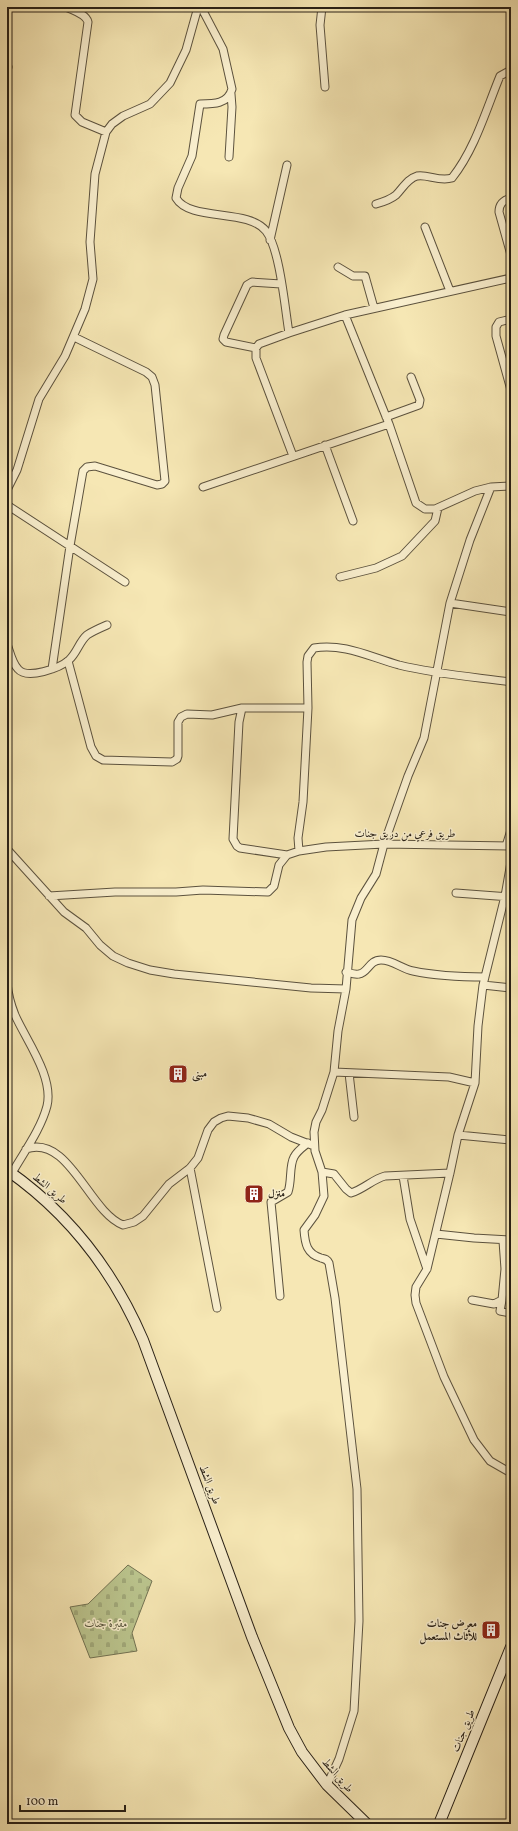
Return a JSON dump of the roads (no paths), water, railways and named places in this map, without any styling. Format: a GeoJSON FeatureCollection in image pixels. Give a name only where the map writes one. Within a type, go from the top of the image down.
{"type":"FeatureCollection","features":[{"type":"Feature","properties":{"kind":"main road","name":"طريق الشط"},"geometry":{"type":"LineString","coordinates":[[10,1171],[69,1223],[105,1267],[127,1304],[143,1340],[276,1701],[302,1752],[327,1785],[367,1824]]}},
{"type":"Feature","properties":{"kind":"main road","name":"طريق جنات"},"geometry":{"type":"LineString","coordinates":[[438,1824],[511,1647]]}},
{"type":"Feature","properties":{"kind":"street"},"geometry":{"type":"LineString","coordinates":[[66,7],[82,14],[88,22],[75,115],[82,122],[106,132]]}},
{"type":"Feature","properties":{"kind":"street"},"geometry":{"type":"LineString","coordinates":[[7,490],[17,470],[39,399],[74,337],[85,309],[93,279],[90,242],[95,174],[106,132],[112,124],[123,116],[150,104],[170,83],[186,50],[199,7]]}},
{"type":"Feature","properties":{"kind":"street"},"geometry":{"type":"LineString","coordinates":[[199,7],[223,49],[232,89],[229,157]]}},
{"type":"Feature","properties":{"kind":"street"},"geometry":{"type":"LineString","coordinates":[[322,7],[320,24],[325,87]]}},
{"type":"Feature","properties":{"kind":"street"},"geometry":{"type":"LineString","coordinates":[[7,66],[7,70]]}},
{"type":"Feature","properties":{"kind":"street"},"geometry":{"type":"LineString","coordinates":[[376,204],[391,199],[407,182],[416,177],[422,176],[437,180],[452,178],[460,168],[468,153],[500,76],[511,70]]}},
{"type":"Feature","properties":{"kind":"street"},"geometry":{"type":"LineString","coordinates":[[231,94],[221,102],[200,104],[192,156],[178,188],[176,198],[181,204],[193,210],[233,217],[254,223],[266,232],[276,257],[288,333]]}},
{"type":"Feature","properties":{"kind":"street"},"geometry":{"type":"LineString","coordinates":[[270,240],[287,165]]}},
{"type":"Feature","properties":{"kind":"street"},"geometry":{"type":"LineString","coordinates":[[511,198],[499,206],[499,212],[511,255]]}},
{"type":"Feature","properties":{"kind":"street"},"geometry":{"type":"LineString","coordinates":[[424,227],[450,291]]}},
{"type":"Feature","properties":{"kind":"street"},"geometry":{"type":"LineString","coordinates":[[338,267],[351,275],[366,276],[374,308]]}},
{"type":"Feature","properties":{"kind":"street"},"geometry":{"type":"LineString","coordinates":[[293,456],[256,358],[256,348],[263,342],[345,315],[511,278]]}},
{"type":"Feature","properties":{"kind":"street"},"geometry":{"type":"LineString","coordinates":[[256,348],[226,342],[223,339],[224,335],[247,285],[252,282],[280,284]]}},
{"type":"Feature","properties":{"kind":"street"},"geometry":{"type":"LineString","coordinates":[[345,315],[387,420],[414,500],[419,506],[432,510],[466,494],[491,488],[511,486]]}},
{"type":"Feature","properties":{"kind":"street"},"geometry":{"type":"LineString","coordinates":[[511,319],[499,322],[496,327],[496,336],[511,390]]}},
{"type":"Feature","properties":{"kind":"street"},"geometry":{"type":"LineString","coordinates":[[52,669],[82,474],[87,467],[95,466],[157,485],[162,484],[165,478],[155,385],[152,377],[146,372],[74,337]]}},
{"type":"Feature","properties":{"kind":"street"},"geometry":{"type":"LineString","coordinates":[[203,487],[325,445],[387,420],[419,405],[420,400],[412,377]]}},
{"type":"Feature","properties":{"kind":"street"},"geometry":{"type":"LineString","coordinates":[[325,445],[353,521]]}},
{"type":"Feature","properties":{"kind":"street"},"geometry":{"type":"LineString","coordinates":[[327,1785],[339,1759],[354,1710],[359,1621],[358,1489],[335,1298],[328,1261],[311,1254],[308,1251],[304,1230],[314,1216],[324,1196],[322,1172],[311,1144],[316,1122],[322,1110],[334,1072],[338,1031],[346,989],[346,972],[352,920],[361,898],[376,874],[384,844],[408,776],[424,738],[450,603],[470,540],[491,488]]}},
{"type":"Feature","properties":{"kind":"street"},"geometry":{"type":"LineString","coordinates":[[7,505],[125,582]]}},
{"type":"Feature","properties":{"kind":"street"},"geometry":{"type":"LineString","coordinates":[[340,577],[376,568],[402,556],[435,521],[438,515],[438,508]]}},
{"type":"Feature","properties":{"kind":"street"},"geometry":{"type":"LineString","coordinates":[[450,603],[511,612]]}},
{"type":"Feature","properties":{"kind":"street"},"geometry":{"type":"LineString","coordinates":[[7,644],[17,668],[23,673],[30,674],[52,669],[68,661],[86,636],[107,625]]}},
{"type":"Feature","properties":{"kind":"street"},"geometry":{"type":"LineString","coordinates":[[299,851],[298,838],[303,802],[308,708],[307,662],[308,656],[314,648],[328,645],[361,652],[398,664],[511,682]]}},
{"type":"Feature","properties":{"kind":"street"},"geometry":{"type":"LineString","coordinates":[[68,661],[91,747],[96,756],[103,760],[172,762],[178,759],[178,722],[181,717],[187,714],[212,715],[242,708],[308,708]]}},
{"type":"Feature","properties":{"kind":"street"},"geometry":{"type":"LineString","coordinates":[[242,708],[238,734],[233,839],[240,848],[287,855]]}},
{"type":"Feature","properties":{"kind":"street"},"geometry":{"type":"LineString","coordinates":[[508,846],[511,830]]}},
{"type":"Feature","properties":{"kind":"street","name":"طريق فرعي من دريق جنات"},"geometry":{"type":"LineString","coordinates":[[287,855],[299,851],[326,847],[384,844],[508,846]]}},
{"type":"Feature","properties":{"kind":"street"},"geometry":{"type":"LineString","coordinates":[[7,849],[64,912],[86,928],[100,945],[114,956],[150,970],[312,988],[346,989]]}},
{"type":"Feature","properties":{"kind":"street"},"geometry":{"type":"LineString","coordinates":[[49,896],[115,892],[176,892],[203,890],[268,892],[274,886],[279,864],[287,855]]}},
{"type":"Feature","properties":{"kind":"street"},"geometry":{"type":"LineString","coordinates":[[511,862],[508,897],[484,981],[478,1026],[475,1083],[458,1135],[427,1269],[416,1287],[415,1295],[416,1303],[444,1376],[474,1440],[490,1461],[511,1473]]}},
{"type":"Feature","properties":{"kind":"street"},"geometry":{"type":"LineString","coordinates":[[456,893],[508,897]]}},
{"type":"Feature","properties":{"kind":"street"},"geometry":{"type":"LineString","coordinates":[[346,972],[358,974],[363,972],[374,961],[388,960],[411,971],[484,981],[511,988]]}},
{"type":"Feature","properties":{"kind":"street"},"geometry":{"type":"LineString","coordinates":[[7,983],[12,1006],[40,1065],[47,1091],[47,1108],[26,1149],[10,1171]]}},
{"type":"Feature","properties":{"kind":"street"},"geometry":{"type":"LineString","coordinates":[[334,1072],[449,1077],[475,1083]]}},
{"type":"Feature","properties":{"kind":"street"},"geometry":{"type":"LineString","coordinates":[[349,1073],[354,1117]]}},
{"type":"Feature","properties":{"kind":"street"},"geometry":{"type":"LineString","coordinates":[[26,1149],[34,1146],[42,1147],[64,1161],[108,1216],[123,1225],[134,1222],[143,1216],[169,1184],[190,1168],[198,1158],[208,1130],[214,1122],[228,1116],[248,1118],[270,1124],[291,1137],[311,1144]]}},
{"type":"Feature","properties":{"kind":"street"},"geometry":{"type":"LineString","coordinates":[[458,1135],[511,1140]]}},
{"type":"Feature","properties":{"kind":"street"},"geometry":{"type":"LineString","coordinates":[[280,1296],[271,1202],[288,1192],[291,1182],[292,1160],[296,1154],[311,1144]]}},
{"type":"Feature","properties":{"kind":"street"},"geometry":{"type":"LineString","coordinates":[[190,1168],[217,1308]]}},
{"type":"Feature","properties":{"kind":"street"},"geometry":{"type":"LineString","coordinates":[[322,1172],[334,1174],[346,1189],[352,1192],[364,1188],[377,1178],[385,1176],[450,1173]]}},
{"type":"Feature","properties":{"kind":"street"},"geometry":{"type":"LineString","coordinates":[[403,1176],[410,1219],[427,1269]]}},
{"type":"Feature","properties":{"kind":"street"},"geometry":{"type":"LineString","coordinates":[[436,1234],[503,1241],[511,1240]]}},
{"type":"Feature","properties":{"kind":"street"},"geometry":{"type":"LineString","coordinates":[[503,1241],[505,1269],[500,1311],[511,1313]]}},
{"type":"Feature","properties":{"kind":"street"},"geometry":{"type":"LineString","coordinates":[[472,1300],[494,1304],[502,1300]]}},
{"type":"Feature","properties":{"kind":"place","name":"مبنى"},"geometry":{"type":"Point","coordinates":[178,1074]}},
{"type":"Feature","properties":{"kind":"place","name":"منزل"},"geometry":{"type":"Point","coordinates":[254,1194]}},
{"type":"Feature","properties":{"kind":"place","name":"معرض جنات للأثاث المستعمل"},"geometry":{"type":"Point","coordinates":[491,1630]}},
{"type":"Feature","properties":{"kind":"park label","name":"مقبرة جنات"},"geometry":{"type":"Point","coordinates":[106,1624]}}]}
